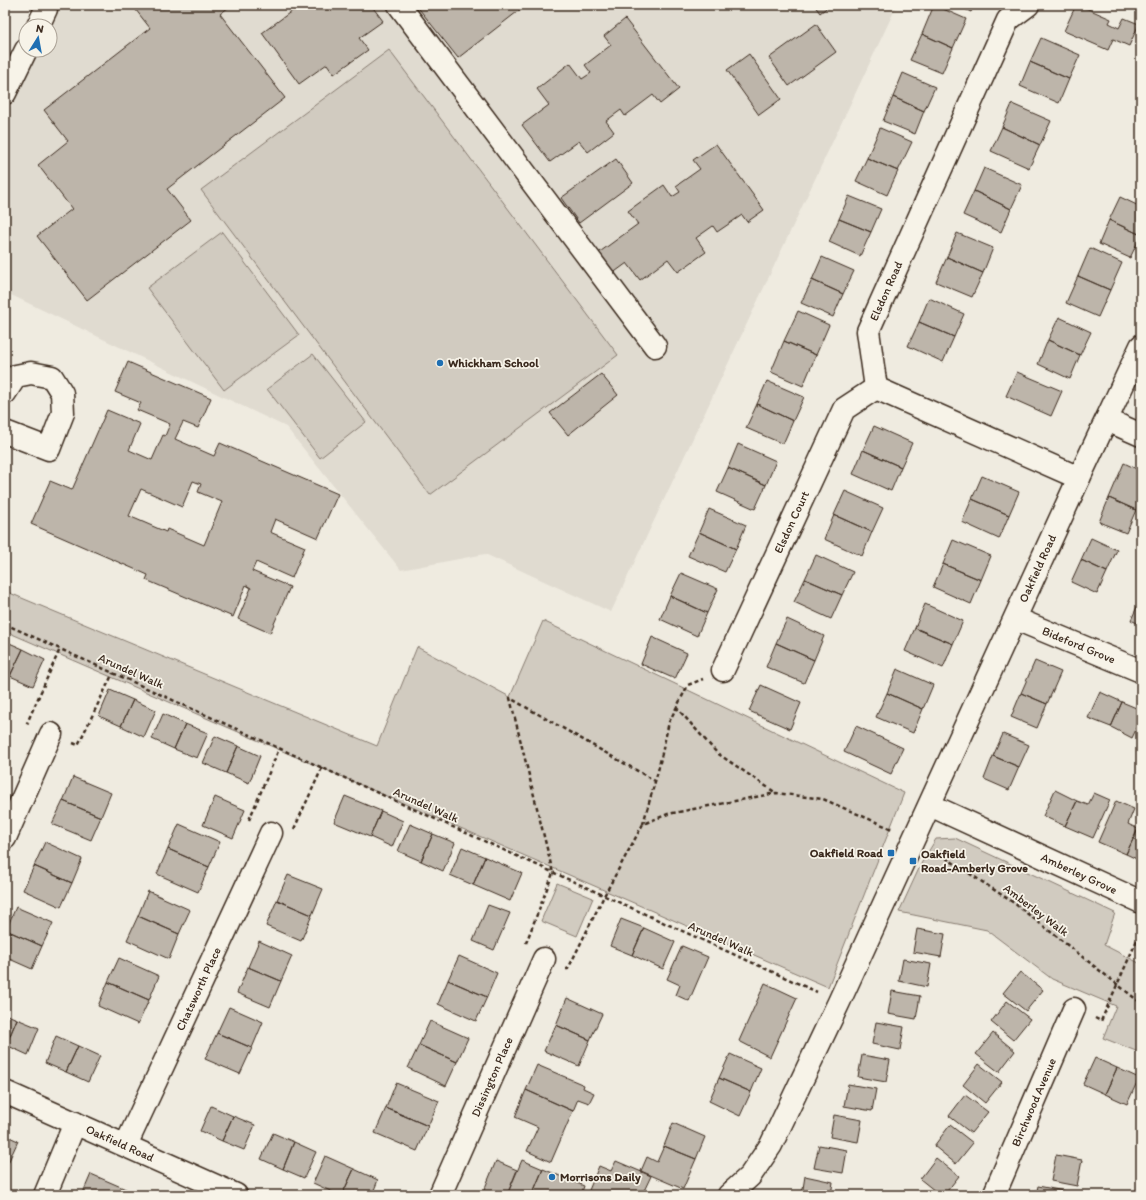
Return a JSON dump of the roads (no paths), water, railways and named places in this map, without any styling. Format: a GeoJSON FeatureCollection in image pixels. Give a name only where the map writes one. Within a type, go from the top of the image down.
{"type":"FeatureCollection","features":[{"type":"Feature","properties":{"kind":"street"},"geometry":{"type":"LineString","coordinates":[[42,18],[46,9],[46,5]]}},
{"type":"Feature","properties":{"kind":"street"},"geometry":{"type":"LineString","coordinates":[[399,5],[655,346]]}},
{"type":"Feature","properties":{"kind":"street","name":"Elsdon Road"},"geometry":{"type":"LineString","coordinates":[[876,388],[868,331],[1008,20],[1028,5]]}},
{"type":"Feature","properties":{"kind":"street"},"geometry":{"type":"LineString","coordinates":[[5,93],[22,58]]}},
{"type":"Feature","properties":{"kind":"street","name":"Oakfield Road"},"geometry":{"type":"LineString","coordinates":[[729,1195],[750,1176],[771,1145],[930,806],[1079,478],[1141,346]]}},
{"type":"Feature","properties":{"kind":"street"},"geometry":{"type":"LineString","coordinates":[[5,393],[16,376],[32,373],[52,377],[62,393],[63,413],[49,449],[5,432]]}},
{"type":"Feature","properties":{"kind":"street"},"geometry":{"type":"LineString","coordinates":[[876,388],[1079,478]]}},
{"type":"Feature","properties":{"kind":"street","name":"Elsdon Court"},"geometry":{"type":"LineString","coordinates":[[723,670],[844,409],[876,388]]}},
{"type":"Feature","properties":{"kind":"street"},"geometry":{"type":"LineString","coordinates":[[1107,420],[1141,436]]}},
{"type":"Feature","properties":{"kind":"street","name":"Bideford Grove"},"geometry":{"type":"LineString","coordinates":[[1016,619],[1141,671]]}},
{"type":"Feature","properties":{"kind":"street"},"geometry":{"type":"LineString","coordinates":[[5,838],[52,734]]}},
{"type":"Feature","properties":{"kind":"street","name":"Amberley Grove"},"geometry":{"type":"LineString","coordinates":[[930,806],[1141,902]]}},
{"type":"Feature","properties":{"kind":"street","name":"Chatsworth Place"},"geometry":{"type":"LineString","coordinates":[[126,1145],[271,833]]}},
{"type":"Feature","properties":{"kind":"street","name":"Dissington Place"},"geometry":{"type":"LineString","coordinates":[[440,1195],[544,959]]}},
{"type":"Feature","properties":{"kind":"street","name":"Birchwood Avenue"},"geometry":{"type":"LineString","coordinates":[[994,1195],[1074,1009]]}},
{"type":"Feature","properties":{"kind":"street","name":"Oakfield Road"},"geometry":{"type":"LineString","coordinates":[[5,1092],[236,1195]]}},
{"type":"Feature","properties":{"kind":"street"},"geometry":{"type":"LineString","coordinates":[[45,1195],[75,1123]]}},
{"type":"Feature","properties":{"kind":"place","name":"Whickham School"},"geometry":{"type":"Point","coordinates":[440,363]}},
{"type":"Feature","properties":{"kind":"place","name":"Oakfield Road"},"geometry":{"type":"Point","coordinates":[891,853]}},
{"type":"Feature","properties":{"kind":"place","name":"Oakfield Road-Amberly Grove"},"geometry":{"type":"Point","coordinates":[913,861]}},
{"type":"Feature","properties":{"kind":"place","name":"Morrisons Daily"},"geometry":{"type":"Point","coordinates":[552,1177]}}]}
